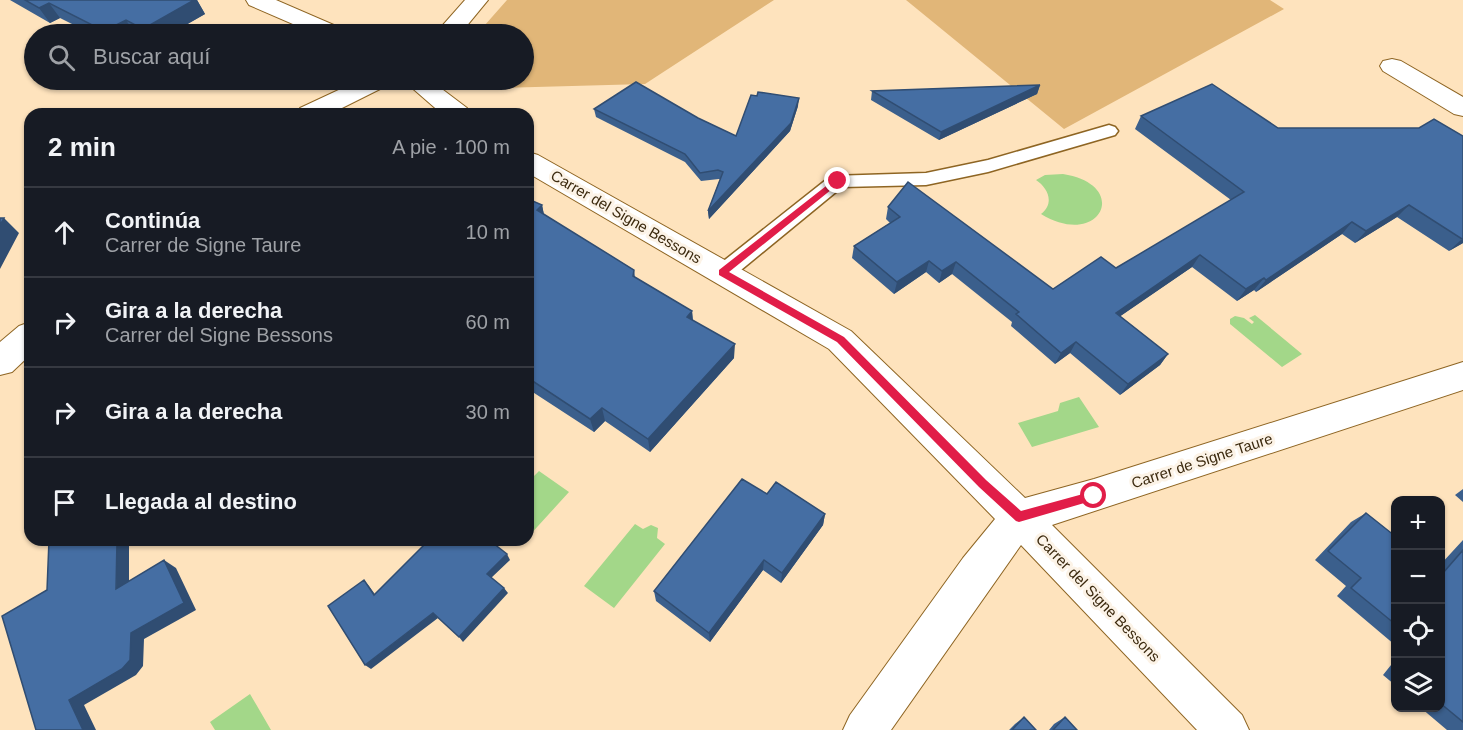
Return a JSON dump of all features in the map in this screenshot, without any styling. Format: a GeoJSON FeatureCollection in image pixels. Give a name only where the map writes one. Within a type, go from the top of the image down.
{"type":"FeatureCollection","features":[{"type":"Feature","properties":{"kind":"street"},"geometry":{"type":"LineString","coordinates":[[257,0],[312,24]]}},
{"type":"Feature","properties":{"kind":"street"},"geometry":{"type":"LineString","coordinates":[[459,24],[477,0]]}},
{"type":"Feature","properties":{"kind":"street"},"geometry":{"type":"LineString","coordinates":[[1392,66],[1463,108]]}},
{"type":"Feature","properties":{"kind":"street"},"geometry":{"type":"LineString","coordinates":[[321,108],[358,90]]}},
{"type":"Feature","properties":{"kind":"street"},"geometry":{"type":"LineString","coordinates":[[428,90],[451,108]]}},
{"type":"Feature","properties":{"kind":"street","name":"Carrer del Signe Bessons"},"geometry":{"type":"LineString","coordinates":[[534,164],[840,340],[983,484],[1019,517],[1227,730]]}},
{"type":"Feature","properties":{"kind":"street"},"geometry":{"type":"LineString","coordinates":[[0,362],[24,340]]}},
{"type":"Feature","properties":{"kind":"street","name":"Carrer de Signe Taure"},"geometry":{"type":"LineString","coordinates":[[1019,517],[1094,496],[1463,376]]}},
{"type":"Feature","properties":{"kind":"street"},"geometry":{"type":"LineString","coordinates":[[865,730],[977,571],[1019,517]]}},
{"type":"Feature","properties":{"kind":"lane"},"geometry":{"type":"LineString","coordinates":[[723,273],[838,181],[926,179],[988,166],[1109,131]]}},
{"type":"Feature","properties":{"kind":"shaded area"},"geometry":{"type":"Polygon","coordinates":[[[507,0],[774,0],[645,84],[534,87],[534,24],[486,24],[507,0]]]}},
{"type":"Feature","properties":{"kind":"shaded area"},"geometry":{"type":"Polygon","coordinates":[[[906,0],[1270,0],[1284,9],[1064,129],[906,0]]]}},
{"type":"Feature","properties":{"kind":"shaded area"},"geometry":{"type":"Polygon","coordinates":[[[1063,174],[1084,180],[1097,190],[1102,201],[1100,212],[1092,220],[1079,224],[1062,223],[1041,214],[1049,201],[1047,191],[1036,180],[1045,175],[1063,174]]]}},
{"type":"Feature","properties":{"kind":"shaded area"},"geometry":{"type":"Polygon","coordinates":[[[1255,315],[1302,354],[1282,367],[1230,324],[1230,319],[1235,316],[1244,318],[1252,324],[1254,322],[1249,318],[1255,315]]]}},
{"type":"Feature","properties":{"kind":"shaded area"},"geometry":{"type":"Polygon","coordinates":[[[1079,397],[1099,427],[1032,447],[1018,423],[1058,411],[1060,403],[1079,397]]]}},
{"type":"Feature","properties":{"kind":"shaded area"},"geometry":{"type":"Polygon","coordinates":[[[539,471],[569,492],[534,530],[534,476],[539,471]]]}},
{"type":"Feature","properties":{"kind":"shaded area"},"geometry":{"type":"Polygon","coordinates":[[[635,524],[643,529],[651,525],[658,528],[657,538],[665,544],[614,608],[584,586],[635,524]]]}},
{"type":"Feature","properties":{"kind":"shaded area"},"geometry":{"type":"Polygon","coordinates":[[[250,694],[271,730],[215,730],[210,722],[250,694]]]}},
{"type":"Feature","properties":{"kind":"building"},"geometry":{"type":"Polygon","coordinates":[[[25,0],[194,0],[152,24],[134,24],[126,20],[118,24],[90,24],[49,3],[39,8],[25,0]]]}},
{"type":"Feature","properties":{"kind":"building"},"geometry":{"type":"Polygon","coordinates":[[[636,82],[698,118],[736,136],[751,95],[757,96],[758,92],[799,98],[791,123],[708,211],[723,172],[718,170],[700,173],[685,154],[594,109],[636,82]]]}},
{"type":"Feature","properties":{"kind":"building"},"geometry":{"type":"Polygon","coordinates":[[[1212,84],[1278,128],[1419,128],[1434,119],[1463,136],[1463,239],[1409,205],[1366,231],[1352,222],[1266,280],[1264,278],[1246,289],[1200,255],[1116,313],[1168,354],[1128,384],[1076,342],[1061,353],[1016,314],[1019,312],[956,262],[942,271],[929,261],[897,282],[854,246],[900,217],[888,207],[908,182],[1053,289],[1101,257],[1116,268],[1244,192],[1141,116],[1212,84]]]}},
{"type":"Feature","properties":{"kind":"building"},"geometry":{"type":"Polygon","coordinates":[[[1040,85],[941,132],[872,91],[1040,85]]]}},
{"type":"Feature","properties":{"kind":"building"},"geometry":{"type":"Polygon","coordinates":[[[534,202],[542,205],[537,210],[634,270],[633,276],[692,311],[687,317],[735,344],[648,439],[602,408],[590,419],[534,382],[534,202]]]}},
{"type":"Feature","properties":{"kind":"building"},"geometry":{"type":"Polygon","coordinates":[[[742,479],[767,494],[776,482],[825,514],[782,573],[764,560],[709,633],[654,591],[742,479]]]}},
{"type":"Feature","properties":{"kind":"building"},"geometry":{"type":"Polygon","coordinates":[[[1366,513],[1391,533],[1391,621],[1351,588],[1361,578],[1328,551],[1366,513]]]}},
{"type":"Feature","properties":{"kind":"building"},"geometry":{"type":"Polygon","coordinates":[[[49,546],[117,546],[116,589],[164,560],[184,603],[131,633],[130,660],[122,669],[69,700],[83,730],[36,730],[2,616],[47,590],[49,546]]]}},
{"type":"Feature","properties":{"kind":"building"},"geometry":{"type":"Polygon","coordinates":[[[423,546],[497,546],[507,554],[487,574],[504,588],[459,637],[433,613],[365,665],[328,606],[364,580],[374,595],[423,546]]]}},
{"type":"Feature","properties":{"kind":"building"},"geometry":{"type":"Polygon","coordinates":[[[1463,550],[1463,722],[1445,707],[1445,571],[1463,550]]]}},
{"type":"Feature","properties":{"kind":"building"},"geometry":{"type":"Polygon","coordinates":[[[1024,717],[1036,730],[1012,730],[1024,717]]]}},
{"type":"Feature","properties":{"kind":"building"},"geometry":{"type":"Polygon","coordinates":[[[1065,717],[1077,730],[1053,730],[1065,717]]]}},
{"type":"Feature","properties":{"kind":"route"},"geometry":{"type":"LineString","coordinates":[[838,181],[723,273],[840,340],[983,484],[1019,517],[1094,496]]}}]}
